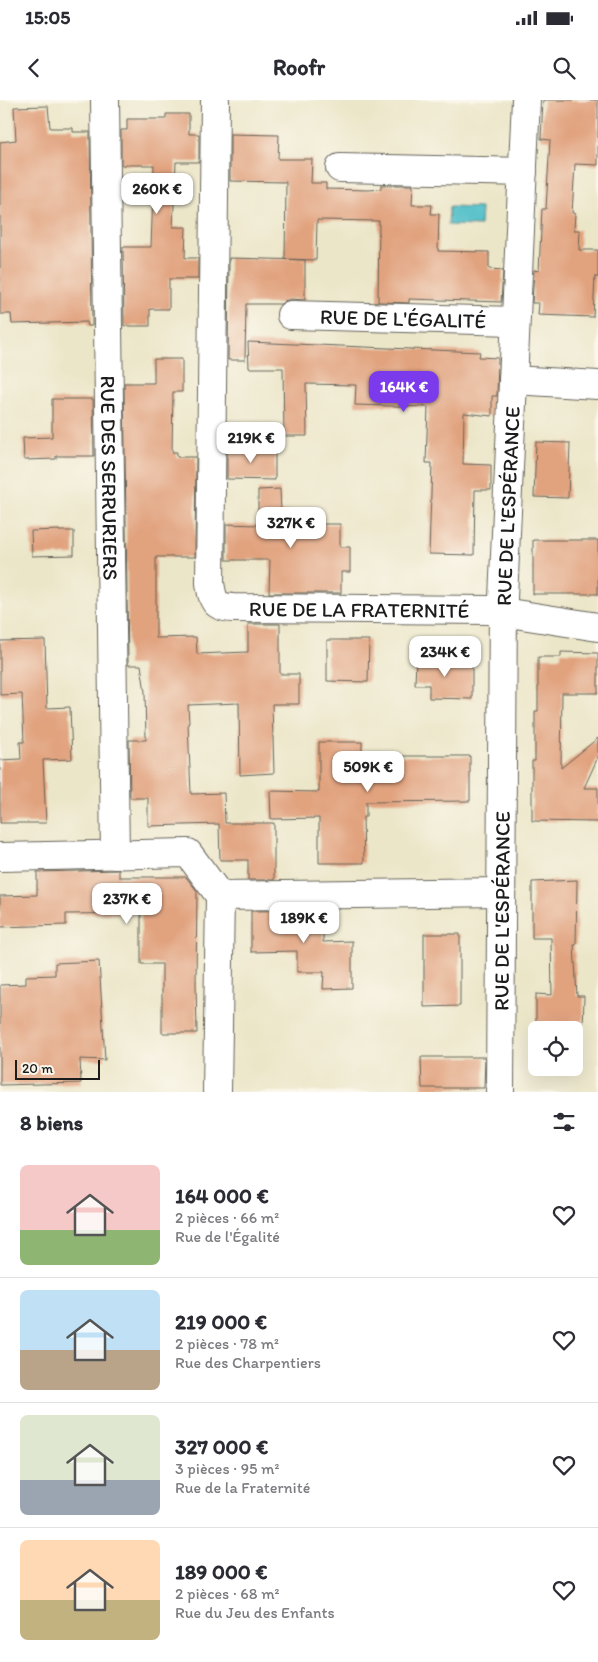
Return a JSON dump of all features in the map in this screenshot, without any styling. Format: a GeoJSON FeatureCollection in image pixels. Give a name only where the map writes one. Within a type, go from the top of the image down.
{"type":"FeatureCollection","features":[{"type":"Feature","properties":{"kind":"street","name":"RUE DES SERRURIERS"},"geometry":{"type":"LineString","coordinates":[[105,100],[115,855]]}},
{"type":"Feature","properties":{"kind":"street","name":"RUE DE LA FRATERNITÉ"},"geometry":{"type":"LineString","coordinates":[[214,100],[210,583],[212,596],[216,603],[223,607],[233,608],[502,611],[598,627]]}},
{"type":"Feature","properties":{"kind":"street","name":"RUE DE L'ESPÉRANCE"},"geometry":{"type":"LineString","coordinates":[[500,1092],[502,611],[526,100]]}},
{"type":"Feature","properties":{"kind":"street"},"geometry":{"type":"LineString","coordinates":[[340,168],[523,172]]}},
{"type":"Feature","properties":{"kind":"street","name":"RUE DE L'ÉGALITÉ"},"geometry":{"type":"LineString","coordinates":[[291,315],[515,321]]}},
{"type":"Feature","properties":{"kind":"street"},"geometry":{"type":"LineString","coordinates":[[513,380],[598,385]]}},
{"type":"Feature","properties":{"kind":"street"},"geometry":{"type":"LineString","coordinates":[[0,857],[188,853],[220,896],[216,1092]]}},
{"type":"Feature","properties":{"kind":"street"},"geometry":{"type":"LineString","coordinates":[[220,896],[501,892]]}},
{"type":"Feature","properties":{"kind":"water"},"geometry":{"type":"Polygon","coordinates":[[[449,207],[481,208],[480,226],[448,225],[449,207]]]}},
{"type":"Feature","properties":{"kind":"building"},"geometry":{"type":"Polygon","coordinates":[[[543,100],[598,100],[598,165],[575,164],[572,213],[575,213],[574,230],[580,230],[579,250],[598,250],[598,277],[595,277],[593,317],[538,315],[539,303],[532,303],[534,270],[539,271],[542,209],[546,209],[550,140],[541,139],[543,100]]]}},
{"type":"Feature","properties":{"kind":"building"},"geometry":{"type":"Polygon","coordinates":[[[48,106],[50,128],[73,128],[73,132],[90,132],[92,326],[88,326],[87,322],[12,324],[11,314],[0,314],[0,142],[16,140],[14,107],[48,106]]]}},
{"type":"Feature","properties":{"kind":"building"},"geometry":{"type":"Polygon","coordinates":[[[166,114],[189,114],[189,134],[199,134],[199,162],[176,162],[173,227],[186,227],[185,258],[198,258],[198,279],[169,279],[169,309],[150,309],[150,326],[124,326],[123,247],[151,247],[154,165],[121,165],[121,130],[127,130],[127,119],[166,119],[166,114]]]}},
{"type":"Feature","properties":{"kind":"building"},"geometry":{"type":"Polygon","coordinates":[[[230,134],[279,135],[278,159],[312,159],[311,183],[326,183],[326,189],[369,190],[381,189],[381,185],[413,185],[412,205],[432,205],[431,214],[439,214],[438,251],[489,252],[489,269],[503,270],[501,302],[409,299],[409,303],[378,302],[379,221],[317,220],[316,260],[285,259],[286,182],[230,181],[230,134]]]}},
{"type":"Feature","properties":{"kind":"building"},"geometry":{"type":"Polygon","coordinates":[[[229,258],[305,260],[305,300],[291,299],[281,304],[246,304],[245,360],[228,360],[229,258]]]}},
{"type":"Feature","properties":{"kind":"building"},"geometry":{"type":"Polygon","coordinates":[[[248,342],[480,352],[479,357],[498,358],[497,396],[492,396],[492,416],[464,413],[463,464],[491,465],[491,490],[475,490],[474,555],[429,554],[432,463],[426,463],[428,407],[355,405],[356,385],[306,384],[307,436],[284,436],[283,368],[249,368],[248,342]]]}},
{"type":"Feature","properties":{"kind":"building"},"geometry":{"type":"Polygon","coordinates":[[[154,359],[182,359],[182,392],[173,392],[172,452],[177,452],[177,457],[196,457],[195,557],[156,557],[156,638],[196,637],[197,654],[248,652],[248,624],[280,624],[280,674],[299,674],[299,704],[272,704],[274,773],[240,775],[239,703],[188,705],[191,794],[224,793],[225,823],[274,823],[274,880],[248,880],[248,860],[220,860],[219,824],[148,826],[148,798],[130,798],[129,740],[146,740],[145,692],[141,665],[128,665],[124,383],[154,383],[154,359]]]}},
{"type":"Feature","properties":{"kind":"building"},"geometry":{"type":"Polygon","coordinates":[[[52,399],[93,399],[94,456],[56,456],[56,459],[24,460],[23,438],[52,437],[52,399]]]}},
{"type":"Feature","properties":{"kind":"building"},"geometry":{"type":"Polygon","coordinates":[[[536,442],[570,443],[568,498],[534,497],[536,442]]]}},
{"type":"Feature","properties":{"kind":"building"},"geometry":{"type":"Polygon","coordinates":[[[227,448],[275,449],[275,480],[227,479],[227,448]]]}},
{"type":"Feature","properties":{"kind":"building"},"geometry":{"type":"Polygon","coordinates":[[[280,489],[281,512],[299,511],[299,524],[340,524],[340,547],[350,547],[350,572],[341,572],[341,593],[269,593],[270,560],[226,560],[226,524],[258,525],[258,490],[280,489]]]}},
{"type":"Feature","properties":{"kind":"building"},"geometry":{"type":"Polygon","coordinates":[[[31,531],[74,531],[74,555],[32,556],[31,531]]]}},
{"type":"Feature","properties":{"kind":"building"},"geometry":{"type":"Polygon","coordinates":[[[533,540],[598,540],[598,594],[533,594],[533,540]]]}},
{"type":"Feature","properties":{"kind":"building"},"geometry":{"type":"Polygon","coordinates":[[[45,640],[47,708],[70,707],[72,759],[43,760],[46,823],[0,823],[0,760],[21,759],[20,742],[24,742],[22,694],[0,695],[0,641],[45,640]]]}},
{"type":"Feature","properties":{"kind":"building"},"geometry":{"type":"Polygon","coordinates":[[[327,640],[369,640],[368,682],[327,681],[327,640]]]}},
{"type":"Feature","properties":{"kind":"building"},"geometry":{"type":"Polygon","coordinates":[[[561,652],[598,653],[598,693],[562,693],[561,768],[598,738],[598,757],[584,788],[598,788],[598,822],[532,821],[532,761],[535,761],[535,711],[538,711],[538,657],[561,657],[561,652]]]}},
{"type":"Feature","properties":{"kind":"building"},"geometry":{"type":"Polygon","coordinates":[[[416,658],[456,658],[456,664],[472,664],[472,699],[429,698],[429,685],[415,685],[416,658]]]}},
{"type":"Feature","properties":{"kind":"building"},"geometry":{"type":"Polygon","coordinates":[[[319,742],[362,742],[362,756],[470,756],[470,801],[366,802],[366,817],[363,817],[364,863],[319,863],[319,818],[271,819],[270,791],[319,792],[319,742]]]}},
{"type":"Feature","properties":{"kind":"building"},"geometry":{"type":"Polygon","coordinates":[[[119,870],[119,877],[186,877],[197,891],[197,1033],[162,1033],[162,964],[141,964],[141,913],[66,914],[66,925],[0,927],[0,896],[37,895],[37,872],[119,870]]]}},
{"type":"Feature","properties":{"kind":"building"},"geometry":{"type":"Polygon","coordinates":[[[577,880],[576,945],[574,945],[577,996],[584,996],[583,1030],[583,1021],[536,1021],[536,994],[552,995],[551,938],[532,938],[532,882],[577,880]]]}},
{"type":"Feature","properties":{"kind":"building"},"geometry":{"type":"Polygon","coordinates":[[[323,910],[323,942],[352,941],[352,988],[323,989],[324,972],[297,972],[297,951],[251,952],[251,911],[323,910]]]}},
{"type":"Feature","properties":{"kind":"building"},"geometry":{"type":"Polygon","coordinates":[[[424,934],[460,934],[460,1006],[424,1007],[424,934]]]}},
{"type":"Feature","properties":{"kind":"building"},"geometry":{"type":"Polygon","coordinates":[[[99,961],[105,1060],[80,1059],[81,1083],[0,1085],[0,985],[26,984],[26,976],[55,975],[55,963],[99,961]]]}},
{"type":"Feature","properties":{"kind":"building"},"geometry":{"type":"Polygon","coordinates":[[[421,1057],[485,1057],[484,1088],[422,1088],[421,1057]]]}}]}
